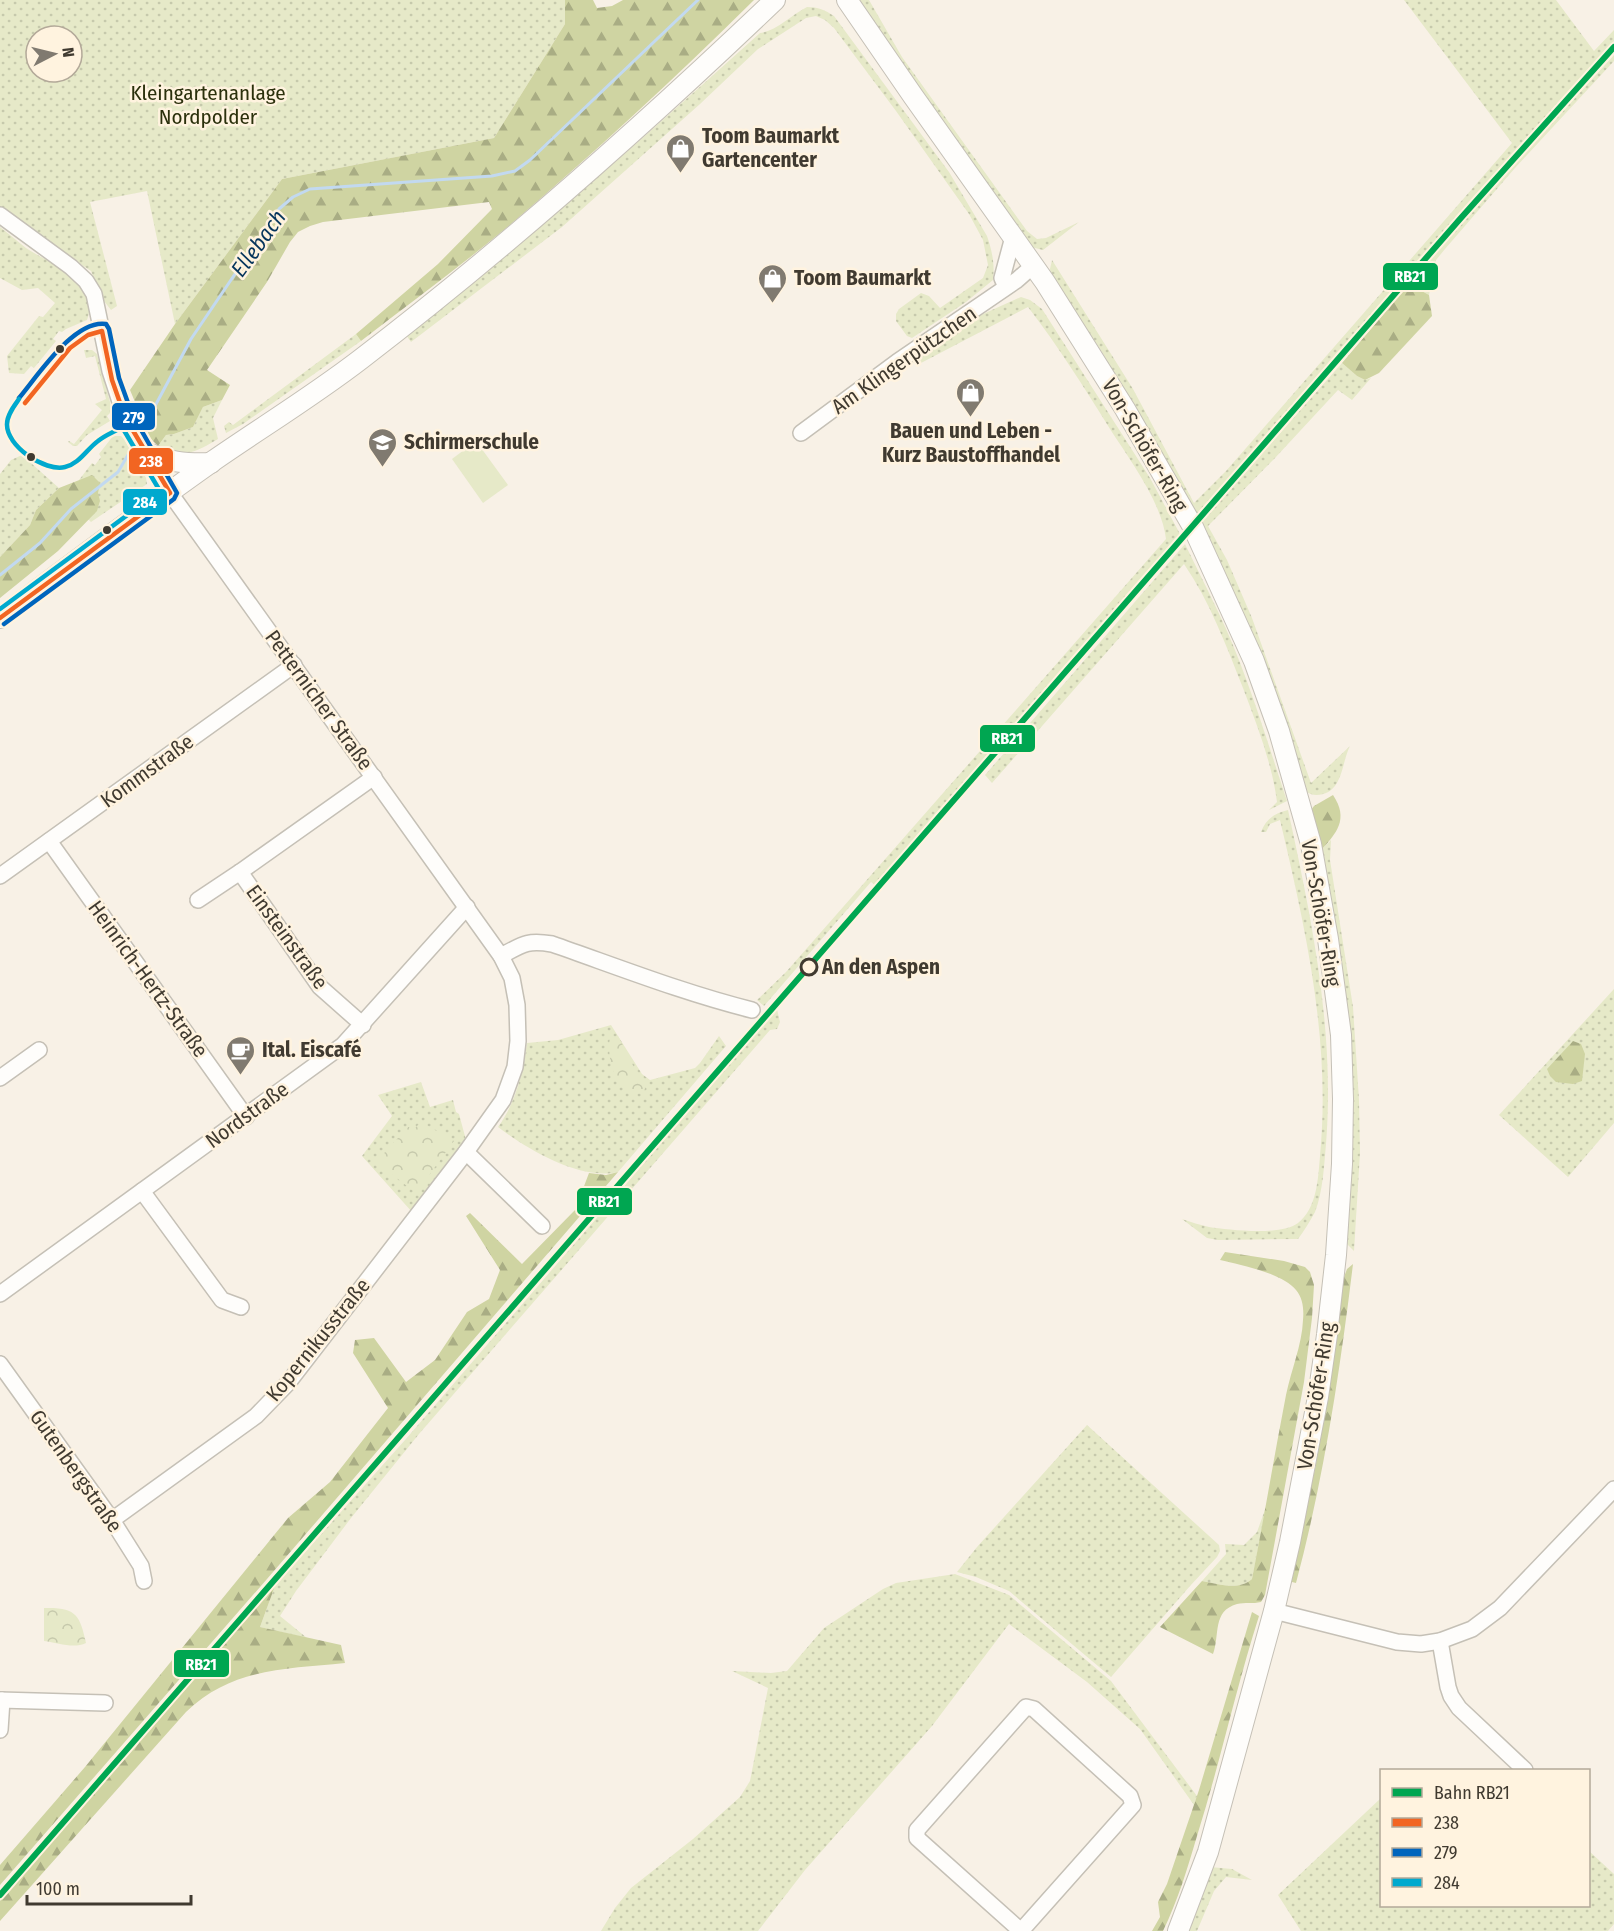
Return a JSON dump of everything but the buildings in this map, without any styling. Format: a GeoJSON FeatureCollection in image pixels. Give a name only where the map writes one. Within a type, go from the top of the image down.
{"type":"FeatureCollection","features":[{"type":"Feature","properties":{"kind":"main road"},"geometry":{"type":"LineString","coordinates":[[0,618],[211,463],[361,359],[515,235],[684,88],[775,0]]}},
{"type":"Feature","properties":{"kind":"main road","name":"Von-Schöfer-Ring"},"geometry":{"type":"LineString","coordinates":[[836,0],[852,8],[1034,265],[1173,490],[1229,604],[1254,661],[1279,731],[1311,844],[1326,927],[1341,1035],[1342,1164],[1336,1255],[1318,1396],[1290,1542],[1274,1611],[1208,1852],[1178,1931]]}},
{"type":"Feature","properties":{"kind":"main road"},"geometry":{"type":"LineString","coordinates":[[142,448],[169,461],[185,464],[211,463]]}},
{"type":"Feature","properties":{"kind":"street","name":"Petternicher Straße"},"geometry":{"type":"LineString","coordinates":[[0,215],[71,267],[86,281],[94,294],[110,371],[130,429],[170,493],[467,908]]}},
{"type":"Feature","properties":{"kind":"street"},"geometry":{"type":"LineString","coordinates":[[1006,287],[1002,278],[1013,237]]}},
{"type":"Feature","properties":{"kind":"street","name":"Am Klingerpützchen"},"geometry":{"type":"LineString","coordinates":[[801,433],[1034,265]]}},
{"type":"Feature","properties":{"kind":"street","name":"Kommstraße"},"geometry":{"type":"LineString","coordinates":[[0,876],[294,665]]}},
{"type":"Feature","properties":{"kind":"street","name":"Einsteinstraße"},"geometry":{"type":"LineString","coordinates":[[198,900],[374,777]]}},
{"type":"Feature","properties":{"kind":"street","name":"Heinrich-Hertz-Straße"},"geometry":{"type":"LineString","coordinates":[[49,841],[246,1117]]}},
{"type":"Feature","properties":{"kind":"street","name":"Einsteinstraße"},"geometry":{"type":"LineString","coordinates":[[240,872],[320,987],[363,1025]]}},
{"type":"Feature","properties":{"kind":"street","name":"Kopernikusstraße"},"geometry":{"type":"LineString","coordinates":[[112,1520],[256,1416],[288,1383],[466,1152],[503,1100],[515,1067],[518,1041],[517,1005],[512,978],[501,956],[467,908]]}},
{"type":"Feature","properties":{"kind":"street","name":"Nordstraße"},"geometry":{"type":"LineString","coordinates":[[0,1294],[343,1045],[467,908]]}},
{"type":"Feature","properties":{"kind":"street"},"geometry":{"type":"LineString","coordinates":[[501,956],[523,944],[534,941],[552,944],[658,982],[752,1010]]}},
{"type":"Feature","properties":{"kind":"street"},"geometry":{"type":"LineString","coordinates":[[0,1078],[39,1050]]}},
{"type":"Feature","properties":{"kind":"street"},"geometry":{"type":"LineString","coordinates":[[466,1152],[542,1226]]}},
{"type":"Feature","properties":{"kind":"street"},"geometry":{"type":"LineString","coordinates":[[142,1191],[222,1300],[241,1307]]}},
{"type":"Feature","properties":{"kind":"street","name":"Gutenbergstraße"},"geometry":{"type":"LineString","coordinates":[[0,1364],[112,1520],[141,1566],[144,1581]]}},
{"type":"Feature","properties":{"kind":"street"},"geometry":{"type":"LineString","coordinates":[[1274,1611],[1397,1642],[1420,1644],[1440,1641],[1472,1629],[1500,1608],[1614,1489]]}},
{"type":"Feature","properties":{"kind":"street"},"geometry":{"type":"LineString","coordinates":[[1440,1641],[1451,1696],[1459,1708],[1524,1769]]}},
{"type":"Feature","properties":{"kind":"street"},"geometry":{"type":"LineString","coordinates":[[0,1730],[1,1700],[105,1702]]}},
{"type":"Feature","properties":{"kind":"street"},"geometry":{"type":"LineString","coordinates":[[1026,1707],[1034,1709],[1130,1796],[1133,1805],[1021,1931],[917,1838],[917,1830],[1026,1707]]}},
{"type":"Feature","properties":{"kind":"green space","name":"Kleingartenanlage Nordpolder"},"geometry":{"type":"Polygon","coordinates":[[[0,0],[565,0],[565,24],[494,138],[282,179],[175,324],[147,191],[90,202],[117,306],[111,310],[104,301],[91,271],[0,206],[0,0]]]}},
{"type":"Feature","properties":{"kind":"green space"},"geometry":{"type":"Polygon","coordinates":[[[565,0],[593,0],[597,8],[612,6],[623,0],[754,0],[632,117],[505,229],[361,341],[356,334],[438,264],[492,209],[489,202],[323,222],[298,232],[207,370],[230,385],[222,400],[203,407],[193,427],[166,435],[158,446],[150,438],[130,390],[175,324],[282,179],[494,138],[565,24],[565,0]]]}},
{"type":"Feature","properties":{"kind":"green space"},"geometry":{"type":"Polygon","coordinates":[[[859,0],[869,0],[902,57],[1027,231],[1037,239],[1046,238],[1079,222],[1043,250],[1031,247],[866,14],[859,0]]]}},
{"type":"Feature","properties":{"kind":"green space"},"geometry":{"type":"Polygon","coordinates":[[[1404,0],[1556,0],[1594,51],[1614,30],[1614,41],[1456,217],[1194,517],[1102,352],[1051,276],[1052,260],[1133,389],[1194,503],[1226,471],[1512,143],[1404,0]]]}},
{"type":"Feature","properties":{"kind":"green space"},"geometry":{"type":"Polygon","coordinates":[[[807,7],[821,9],[834,16],[949,172],[987,236],[993,258],[993,280],[966,302],[912,338],[907,336],[896,321],[899,309],[921,293],[929,296],[940,308],[983,278],[988,265],[983,240],[969,214],[896,111],[834,28],[816,16],[806,18],[758,49],[562,227],[411,342],[406,335],[524,241],[760,33],[778,26],[807,7]]]}},
{"type":"Feature","properties":{"kind":"green space"},"geometry":{"type":"Polygon","coordinates":[[[1614,55],[1614,61],[1515,168],[1436,260],[1429,295],[1409,284],[1463,220],[1614,55]]]}},
{"type":"Feature","properties":{"kind":"green space"},"geometry":{"type":"Polygon","coordinates":[[[0,227],[26,248],[71,275],[87,295],[89,306],[87,320],[62,332],[59,331],[53,339],[56,341],[34,368],[31,366],[24,374],[9,373],[7,356],[39,316],[43,317],[55,303],[38,288],[22,290],[0,278],[0,227]]]}},
{"type":"Feature","properties":{"kind":"green space"},"geometry":{"type":"Polygon","coordinates":[[[1409,284],[1429,295],[1432,316],[1379,373],[1365,380],[1357,376],[1342,363],[1409,284]]]}},
{"type":"Feature","properties":{"kind":"green space"},"geometry":{"type":"Polygon","coordinates":[[[1021,297],[1030,300],[1042,309],[1150,478],[1180,534],[875,885],[871,882],[764,1006],[757,1000],[786,972],[1166,539],[1158,511],[1144,482],[1070,367],[1028,307],[921,363],[908,360],[983,314],[1021,297]]]}},
{"type":"Feature","properties":{"kind":"green space"},"geometry":{"type":"Polygon","coordinates":[[[356,334],[361,341],[243,424],[226,433],[224,426],[229,422],[233,425],[356,334]]]}},
{"type":"Feature","properties":{"kind":"green space"},"geometry":{"type":"Polygon","coordinates":[[[84,350],[92,350],[97,354],[110,402],[111,412],[107,416],[110,421],[87,435],[77,446],[73,446],[68,442],[74,444],[102,410],[95,404],[106,399],[95,356],[86,358],[84,350]]]}},
{"type":"Feature","properties":{"kind":"green space"},"geometry":{"type":"Polygon","coordinates":[[[1342,363],[1357,376],[1365,380],[1371,378],[1352,400],[1338,390],[1208,526],[1227,560],[1252,618],[1311,783],[1350,746],[1335,786],[1330,791],[1316,795],[1305,791],[1198,526],[1342,363]]]}},
{"type":"Feature","properties":{"kind":"green space"},"geometry":{"type":"Polygon","coordinates":[[[222,400],[213,418],[218,439],[188,453],[174,452],[158,446],[166,435],[193,427],[203,407],[222,400]]]}},
{"type":"Feature","properties":{"kind":"green space"},"geometry":{"type":"Polygon","coordinates":[[[113,436],[121,436],[124,439],[146,478],[147,484],[91,522],[88,519],[98,507],[98,497],[79,480],[92,463],[95,465],[101,457],[99,454],[113,436]]]}},
{"type":"Feature","properties":{"kind":"green space"},"geometry":{"type":"Polygon","coordinates":[[[476,441],[508,485],[483,503],[452,459],[476,441]]]}},
{"type":"Feature","properties":{"kind":"green space"},"geometry":{"type":"Polygon","coordinates":[[[22,455],[59,488],[36,510],[30,525],[0,557],[0,474],[11,460],[22,455]]]}},
{"type":"Feature","properties":{"kind":"green space"},"geometry":{"type":"Polygon","coordinates":[[[92,475],[100,483],[98,493],[100,501],[97,511],[58,551],[0,598],[0,557],[30,525],[36,510],[59,488],[92,475]]]}},
{"type":"Feature","properties":{"kind":"green space"},"geometry":{"type":"Polygon","coordinates":[[[1185,544],[1236,652],[1287,801],[1269,810],[1277,802],[1272,773],[1259,730],[1217,624],[1184,564],[992,783],[985,775],[1185,544]]]}},
{"type":"Feature","properties":{"kind":"green space"},"geometry":{"type":"Polygon","coordinates":[[[1333,795],[1340,811],[1339,825],[1320,851],[1311,810],[1333,795]]]}},
{"type":"Feature","properties":{"kind":"green space"},"geometry":{"type":"Polygon","coordinates":[[[1288,810],[1313,934],[1324,1018],[1328,1102],[1321,1187],[1315,1212],[1298,1239],[1218,1240],[1207,1238],[1182,1219],[1209,1227],[1280,1230],[1298,1223],[1304,1217],[1313,1201],[1317,1183],[1323,1113],[1322,1071],[1314,986],[1299,903],[1280,820],[1270,824],[1266,832],[1261,832],[1272,817],[1288,810]]]}},
{"type":"Feature","properties":{"kind":"green space"},"geometry":{"type":"Polygon","coordinates":[[[1331,840],[1330,860],[1353,1007],[1359,1100],[1360,1153],[1354,1251],[1347,1244],[1352,1124],[1350,1066],[1320,851],[1331,840]]]}},
{"type":"Feature","properties":{"kind":"green space"},"geometry":{"type":"Polygon","coordinates":[[[1614,989],[1614,1123],[1568,1177],[1499,1115],[1614,989]]]}},
{"type":"Feature","properties":{"kind":"green space"},"geometry":{"type":"Polygon","coordinates":[[[777,1009],[780,1022],[777,1029],[770,1030],[419,1434],[296,1591],[280,1616],[307,1638],[260,1627],[275,1586],[405,1440],[777,1009]]]}},
{"type":"Feature","properties":{"kind":"green space"},"geometry":{"type":"Polygon","coordinates":[[[611,1025],[642,1074],[650,1080],[695,1068],[719,1036],[726,1046],[618,1172],[603,1174],[571,1168],[524,1145],[498,1127],[510,1108],[518,1087],[527,1043],[558,1040],[611,1025]]]}},
{"type":"Feature","properties":{"kind":"green space"},"geometry":{"type":"Polygon","coordinates":[[[618,1036],[644,1083],[645,1089],[642,1093],[633,1093],[625,1089],[615,1074],[609,1046],[610,1038],[618,1036]]]}},
{"type":"Feature","properties":{"kind":"green space"},"geometry":{"type":"Polygon","coordinates":[[[1573,1041],[1581,1044],[1585,1054],[1582,1081],[1573,1084],[1556,1082],[1547,1069],[1573,1041]]]}},
{"type":"Feature","properties":{"kind":"green space"},"geometry":{"type":"Polygon","coordinates":[[[421,1082],[430,1107],[453,1100],[466,1140],[412,1212],[362,1156],[392,1116],[378,1095],[421,1082]]]}},
{"type":"Feature","properties":{"kind":"green space"},"geometry":{"type":"Polygon","coordinates":[[[421,1122],[454,1141],[416,1193],[376,1162],[408,1127],[416,1127],[421,1122]]]}},
{"type":"Feature","properties":{"kind":"green space"},"geometry":{"type":"Polygon","coordinates":[[[618,1172],[0,1885],[0,1865],[85,1767],[288,1518],[330,1482],[388,1408],[353,1353],[355,1340],[374,1338],[406,1382],[435,1360],[467,1312],[489,1299],[500,1270],[466,1216],[470,1213],[522,1264],[575,1210],[589,1173],[606,1175],[618,1172]]]}},
{"type":"Feature","properties":{"kind":"green space"},"geometry":{"type":"Polygon","coordinates":[[[1225,1252],[1284,1261],[1305,1267],[1310,1272],[1314,1285],[1304,1382],[1265,1595],[1261,1602],[1237,1604],[1224,1612],[1218,1624],[1213,1654],[1160,1627],[1202,1581],[1235,1586],[1252,1579],[1286,1395],[1301,1339],[1303,1316],[1300,1297],[1290,1284],[1261,1270],[1220,1260],[1225,1252]]]}},
{"type":"Feature","properties":{"kind":"green space"},"geometry":{"type":"Polygon","coordinates":[[[1353,1264],[1330,1424],[1315,1504],[1296,1583],[1288,1581],[1315,1469],[1344,1277],[1347,1269],[1353,1264]]]}},
{"type":"Feature","properties":{"kind":"green space"},"geometry":{"type":"Polygon","coordinates":[[[1087,1425],[1219,1545],[1220,1551],[1111,1677],[1009,1591],[976,1577],[957,1572],[1087,1425]]]}},
{"type":"Feature","properties":{"kind":"green space"},"geometry":{"type":"Polygon","coordinates":[[[1267,1504],[1252,1579],[1235,1586],[1202,1581],[1226,1554],[1225,1544],[1244,1545],[1257,1532],[1267,1504]]]}},
{"type":"Feature","properties":{"kind":"green space"},"geometry":{"type":"Polygon","coordinates":[[[955,1574],[1009,1595],[1111,1681],[1197,1796],[1194,1805],[1140,1729],[1087,1682],[1009,1624],[932,1726],[805,1870],[758,1931],[601,1931],[631,1888],[693,1839],[740,1797],[750,1781],[768,1688],[732,1671],[771,1673],[787,1671],[824,1628],[883,1589],[896,1583],[955,1574]]]}},
{"type":"Feature","properties":{"kind":"green space"},"geometry":{"type":"Polygon","coordinates":[[[275,1586],[260,1627],[341,1645],[345,1663],[260,1673],[222,1687],[203,1698],[186,1712],[0,1921],[0,1901],[275,1586]]]}},
{"type":"Feature","properties":{"kind":"green space"},"geometry":{"type":"Polygon","coordinates":[[[44,1608],[63,1609],[75,1615],[79,1619],[86,1643],[71,1646],[44,1641],[44,1608]]]}},
{"type":"Feature","properties":{"kind":"green space"},"geometry":{"type":"Polygon","coordinates":[[[1252,1612],[1259,1616],[1190,1861],[1163,1931],[1152,1931],[1160,1917],[1158,1902],[1167,1884],[1199,1790],[1252,1612]]]}},
{"type":"Feature","properties":{"kind":"green space"},"geometry":{"type":"Polygon","coordinates":[[[1380,1799],[1380,1907],[1590,1907],[1590,1852],[1614,1874],[1614,1924],[1608,1931],[1301,1931],[1278,1895],[1380,1799]]]}},
{"type":"Feature","properties":{"kind":"green space"},"geometry":{"type":"Polygon","coordinates":[[[1210,1867],[1232,1869],[1252,1880],[1226,1877],[1214,1891],[1197,1931],[1185,1931],[1210,1867]]]}},
{"type":"Feature","properties":{"kind":"waterway","name":"Ellebach"},"geometry":{"type":"LineString","coordinates":[[141,432],[191,339],[279,209],[293,197],[310,189],[492,176],[515,171],[530,160],[698,0]]}},
{"type":"Feature","properties":{"kind":"waterway","name":"Ellebach"},"geometry":{"type":"LineString","coordinates":[[0,575],[40,543],[71,509],[118,472],[135,443]]}},
{"type":"Feature","properties":{"kind":"rail line","name":"RB21"},"geometry":{"type":"LineString","coordinates":[[0,1895],[1460,219],[1614,47]]}},
{"type":"Feature","properties":{"kind":"transit line","name":"279"},"geometry":{"type":"LineString","coordinates":[[4,624],[174,499],[177,493],[132,414],[119,378],[106,324],[94,325],[81,330],[69,340],[57,351],[19,398]]}},
{"type":"Feature","properties":{"kind":"transit line","name":"238"},"geometry":{"type":"LineString","coordinates":[[0,618],[170,493],[125,417],[112,380],[102,331],[88,335],[70,348],[25,403]]}},
{"type":"Feature","properties":{"kind":"transit line","name":"284"},"geometry":{"type":"LineString","coordinates":[[0,609],[160,491],[122,427],[94,444],[79,460],[65,467],[47,465],[28,456],[13,441],[8,432],[9,414],[19,399]]}},
{"type":"Feature","properties":{"kind":"place","name":"Toom Baumarkt Gartencenter"},"geometry":{"type":"Point","coordinates":[681,174]}},
{"type":"Feature","properties":{"kind":"place","name":"Toom Baumarkt"},"geometry":{"type":"Point","coordinates":[773,304]}},
{"type":"Feature","properties":{"kind":"place","name":"Bauen und Leben - Kurz Baustoffhandel"},"geometry":{"type":"Point","coordinates":[971,418]}},
{"type":"Feature","properties":{"kind":"place","name":"Schirmerschule"},"geometry":{"type":"Point","coordinates":[383,468]}},
{"type":"Feature","properties":{"kind":"place","name":"An den Aspen"},"geometry":{"type":"Point","coordinates":[809,967]}},
{"type":"Feature","properties":{"kind":"place","name":"Ital. Eiscafé"},"geometry":{"type":"Point","coordinates":[241,1076]}}]}
